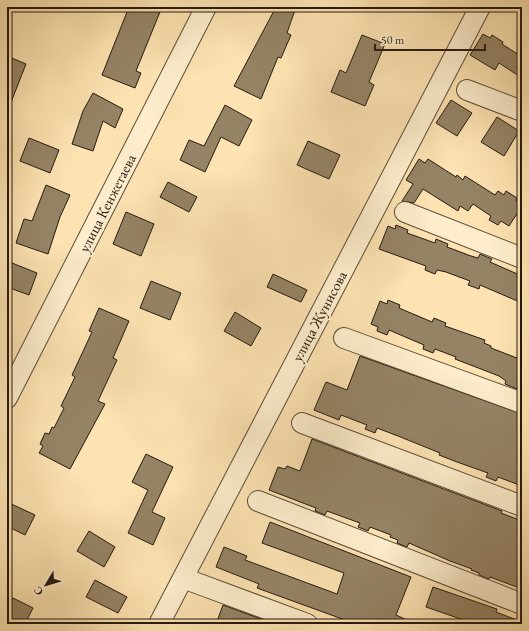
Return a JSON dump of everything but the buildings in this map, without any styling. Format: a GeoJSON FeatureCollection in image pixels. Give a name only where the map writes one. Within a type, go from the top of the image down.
{"type":"FeatureCollection","features":[{"type":"Feature","properties":{"kind":"street","name":"улица Кенжетаева"},"geometry":{"type":"LineString","coordinates":[[7,398],[206,7]]}},
{"type":"Feature","properties":{"kind":"street","name":"улица Жунисова"},"geometry":{"type":"LineString","coordinates":[[159,624],[480,7]]}},
{"type":"Feature","properties":{"kind":"street"},"geometry":{"type":"LineString","coordinates":[[467,90],[522,111]]}},
{"type":"Feature","properties":{"kind":"street"},"geometry":{"type":"LineString","coordinates":[[405,212],[522,258]]}},
{"type":"Feature","properties":{"kind":"street"},"geometry":{"type":"LineString","coordinates":[[344,338],[522,403]]}},
{"type":"Feature","properties":{"kind":"street"},"geometry":{"type":"LineString","coordinates":[[302,423],[522,506]]}},
{"type":"Feature","properties":{"kind":"street"},"geometry":{"type":"LineString","coordinates":[[258,501],[522,604]]}},
{"type":"Feature","properties":{"kind":"street"},"geometry":{"type":"LineString","coordinates":[[183,578],[306,624]]}}]}
